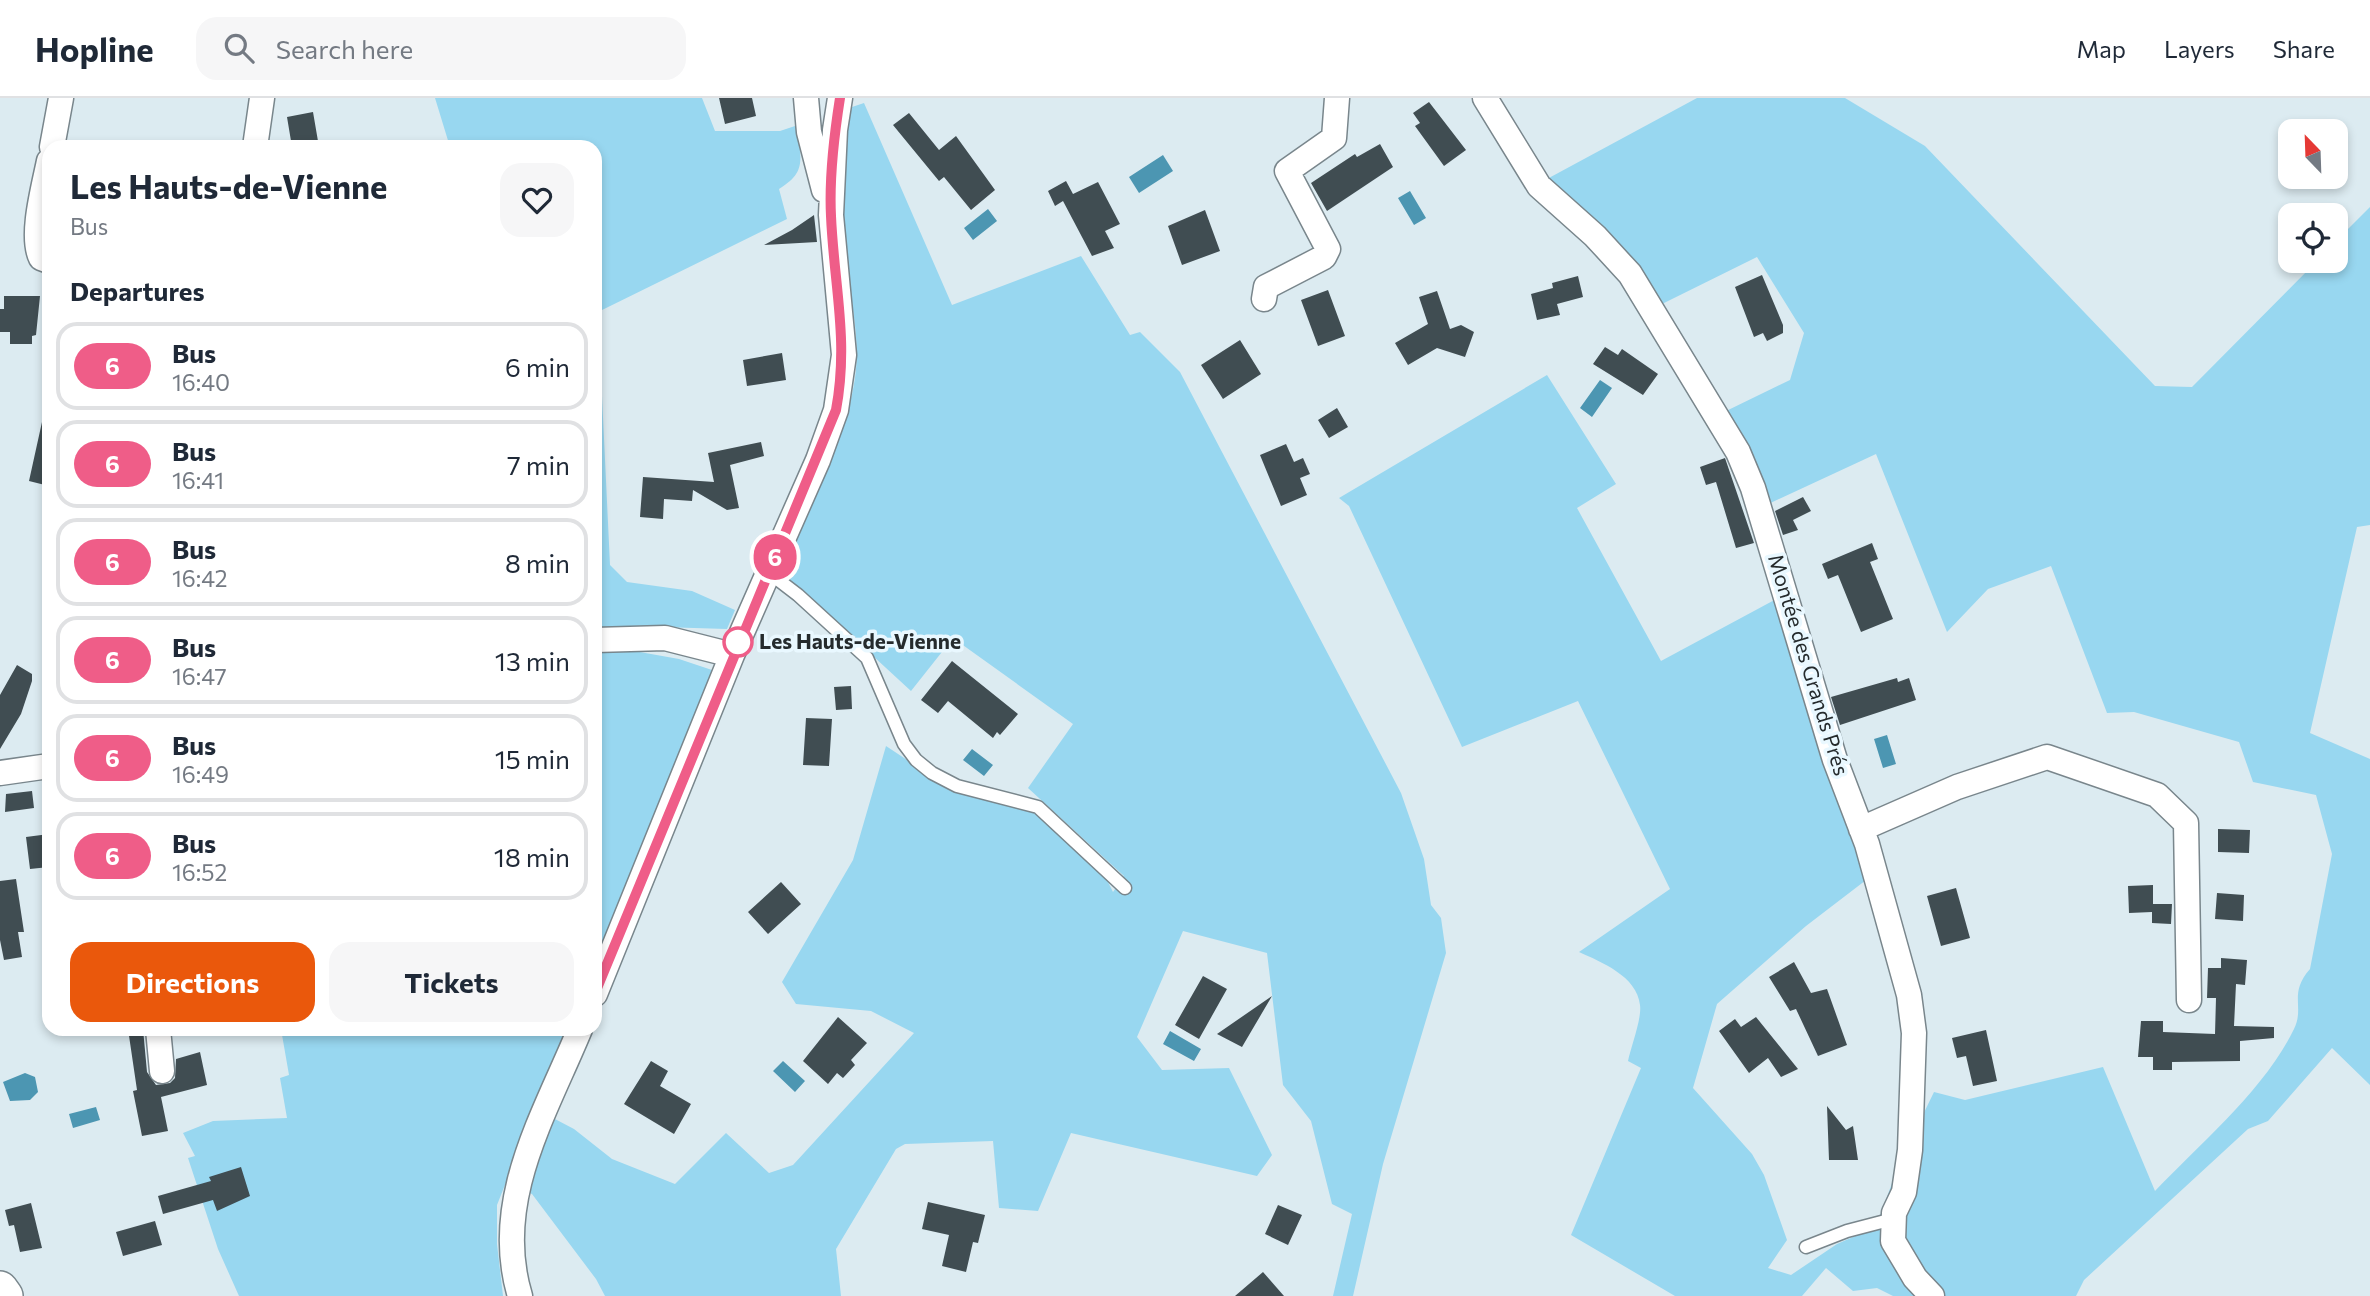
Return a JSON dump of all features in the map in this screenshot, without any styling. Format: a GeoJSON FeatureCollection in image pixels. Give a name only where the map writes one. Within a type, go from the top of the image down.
{"type":"FeatureCollection","features":[{"type":"Feature","properties":{"kind":"main road"},"geometry":{"type":"LineString","coordinates":[[0,1289],[5,1296]]}},
{"type":"Feature","properties":{"kind":"street"},"geometry":{"type":"LineString","coordinates":[[53,140],[61,98]]}},
{"type":"Feature","properties":{"kind":"street"},"geometry":{"type":"LineString","coordinates":[[256,140],[262,98]]}},
{"type":"Feature","properties":{"kind":"street"},"geometry":{"type":"LineString","coordinates":[[806,98],[809,132],[831,215]]}},
{"type":"Feature","properties":{"kind":"street"},"geometry":{"type":"LineString","coordinates":[[602,976],[732,655],[829,432],[841,380],[842,324],[831,215],[835,130],[840,98]]}},
{"type":"Feature","properties":{"kind":"street"},"geometry":{"type":"LineString","coordinates":[[1264,299],[1266,287],[1324,257],[1328,249],[1287,172],[1334,138],[1337,98]]}},
{"type":"Feature","properties":{"kind":"street","name":"Montée des Grands Prés"},"geometry":{"type":"LineString","coordinates":[[1485,98],[1539,186],[1595,236],[1630,274],[1738,452],[1766,526],[1835,760],[1861,829],[1897,948],[1914,1033],[1910,1150],[1904,1192],[1893,1219]]}},
{"type":"Feature","properties":{"kind":"street"},"geometry":{"type":"LineString","coordinates":[[42,226],[38,251],[42,258]]}},
{"type":"Feature","properties":{"kind":"street"},"geometry":{"type":"LineString","coordinates":[[602,640],[665,638],[732,655]]}},
{"type":"Feature","properties":{"kind":"street"},"geometry":{"type":"LineString","coordinates":[[1861,829],[1958,787],[2047,757],[2158,795],[2186,823],[2189,1000]]}},
{"type":"Feature","properties":{"kind":"street"},"geometry":{"type":"LineString","coordinates":[[0,773],[42,767]]}},
{"type":"Feature","properties":{"kind":"street"},"geometry":{"type":"LineString","coordinates":[[159,1036],[162,1071]]}},
{"type":"Feature","properties":{"kind":"street"},"geometry":{"type":"LineString","coordinates":[[520,1296],[511,1235],[518,1184],[536,1128],[577,1036]]}},
{"type":"Feature","properties":{"kind":"street"},"geometry":{"type":"LineString","coordinates":[[1893,1219],[1893,1241],[1915,1278],[1932,1296]]}},
{"type":"Feature","properties":{"kind":"lane"},"geometry":{"type":"LineString","coordinates":[[768,572],[798,594],[867,658],[904,744],[916,760],[932,773],[957,786],[1038,807],[1125,888]]}},
{"type":"Feature","properties":{"kind":"lane"},"geometry":{"type":"LineString","coordinates":[[1807,1248],[1847,1231],[1893,1219]]}},
{"type":"Feature","properties":{"kind":"shaded area"},"geometry":{"type":"Polygon","coordinates":[[[435,98],[702,98],[715,131],[780,131],[798,125],[800,163],[795,176],[779,189],[787,219],[602,310],[602,140],[448,140],[435,98]]]}},
{"type":"Feature","properties":{"kind":"shaded area"},"geometry":{"type":"Polygon","coordinates":[[[1697,98],[1845,98],[1925,146],[2155,386],[2192,387],[2305,273],[2348,273],[2348,229],[2370,207],[2370,525],[2357,527],[2310,733],[2370,759],[2370,1085],[2332,1048],[2268,1121],[2248,1129],[2084,1280],[2076,1296],[1893,1296],[1877,1288],[1853,1291],[1826,1268],[1802,1296],[1675,1296],[1571,1235],[1641,1068],[1628,1061],[1639,1017],[1637,995],[1617,971],[1579,952],[1670,889],[1578,701],[1462,747],[1349,506],[1339,498],[1547,375],[1616,484],[1577,508],[1661,661],[1780,597],[1870,877],[1806,926],[1717,1004],[1693,1088],[1752,1154],[1764,1175],[1787,1240],[1768,1268],[1791,1275],[1837,1244],[1876,1227],[1899,1164],[1934,1092],[1965,1100],[2103,1067],[2155,1191],[2249,1094],[2267,1073],[2294,1029],[2298,1014],[2298,993],[2303,978],[2310,969],[2332,854],[2316,795],[2253,782],[2239,742],[2134,712],[2107,713],[2051,566],[1988,589],[1947,632],[1876,454],[1766,505],[1722,413],[1790,380],[1804,333],[1757,257],[1662,304],[1547,179],[1697,98]]]}},
{"type":"Feature","properties":{"kind":"shaded area"},"geometry":{"type":"Polygon","coordinates":[[[864,103],[952,305],[1081,256],[1130,335],[1140,332],[1180,372],[1401,793],[1424,859],[1431,905],[1441,918],[1446,953],[1383,1164],[1353,1296],[1333,1296],[1352,1214],[1332,1204],[1311,1121],[1283,1085],[1267,953],[1183,931],[1137,1037],[1162,1070],[1229,1068],[1272,1155],[1257,1176],[1071,1133],[1038,1211],[999,1208],[993,1141],[905,1144],[896,1149],[836,1249],[841,1296],[605,1296],[596,1279],[532,1194],[523,1190],[553,1118],[574,1129],[612,1159],[675,1184],[726,1133],[769,1173],[793,1165],[914,1033],[871,1011],[796,1004],[782,982],[853,860],[886,746],[954,791],[1029,808],[1046,818],[1105,876],[1113,892],[1124,876],[1028,788],[1073,724],[953,638],[911,691],[784,574],[782,565],[835,450],[855,378],[857,346],[845,251],[844,180],[849,108],[864,103]]]}},
{"type":"Feature","properties":{"kind":"shaded area"},"geometry":{"type":"Polygon","coordinates":[[[1163,155],[1173,171],[1139,193],[1129,177],[1163,155]]]}},
{"type":"Feature","properties":{"kind":"shaded area"},"geometry":{"type":"Polygon","coordinates":[[[1410,191],[1426,218],[1414,225],[1398,198],[1410,191]]]}},
{"type":"Feature","properties":{"kind":"shaded area"},"geometry":{"type":"Polygon","coordinates":[[[988,209],[997,221],[973,240],[964,228],[988,209]]]}},
{"type":"Feature","properties":{"kind":"shaded area"},"geometry":{"type":"Polygon","coordinates":[[[1600,380],[1612,388],[1592,417],[1580,408],[1600,380]]]}},
{"type":"Feature","properties":{"kind":"shaded area"},"geometry":{"type":"Polygon","coordinates":[[[602,396],[610,565],[627,582],[692,591],[735,610],[727,629],[628,626],[602,631],[602,396]]]}},
{"type":"Feature","properties":{"kind":"shaded area"},"geometry":{"type":"Polygon","coordinates":[[[623,649],[679,659],[712,670],[711,680],[602,949],[602,651],[623,649]]]}},
{"type":"Feature","properties":{"kind":"shaded area"},"geometry":{"type":"Polygon","coordinates":[[[1887,735],[1896,764],[1883,768],[1874,739],[1887,735]]]}},
{"type":"Feature","properties":{"kind":"shaded area"},"geometry":{"type":"Polygon","coordinates":[[[972,749],[993,765],[984,776],[963,760],[972,749]]]}},
{"type":"Feature","properties":{"kind":"shaded area"},"geometry":{"type":"Polygon","coordinates":[[[1170,1031],[1201,1049],[1194,1061],[1163,1044],[1170,1031]]]}},
{"type":"Feature","properties":{"kind":"shaded area"},"geometry":{"type":"Polygon","coordinates":[[[282,1036],[564,1036],[497,1205],[497,1244],[503,1296],[239,1296],[218,1249],[188,1158],[195,1156],[183,1133],[213,1121],[287,1118],[280,1078],[289,1075],[282,1036]]]}},
{"type":"Feature","properties":{"kind":"shaded area"},"geometry":{"type":"Polygon","coordinates":[[[783,1061],[805,1081],[795,1092],[773,1071],[783,1061]]]}},
{"type":"Feature","properties":{"kind":"shaded area"},"geometry":{"type":"Polygon","coordinates":[[[25,1073],[35,1077],[38,1092],[30,1100],[10,1101],[3,1082],[25,1073]]]}},
{"type":"Feature","properties":{"kind":"shaded area"},"geometry":{"type":"Polygon","coordinates":[[[96,1107],[100,1120],[73,1128],[69,1114],[96,1107]]]}},
{"type":"Feature","properties":{"kind":"building"},"geometry":{"type":"Polygon","coordinates":[[[719,98],[752,98],[756,116],[725,124],[719,98]]]}},
{"type":"Feature","properties":{"kind":"building"},"geometry":{"type":"Polygon","coordinates":[[[1429,102],[1466,150],[1444,166],[1415,126],[1420,123],[1413,113],[1429,102]]]}},
{"type":"Feature","properties":{"kind":"building"},"geometry":{"type":"Polygon","coordinates":[[[313,112],[318,140],[291,140],[287,117],[313,112]]]}},
{"type":"Feature","properties":{"kind":"building"},"geometry":{"type":"Polygon","coordinates":[[[909,113],[939,150],[956,136],[995,190],[971,210],[944,177],[939,181],[893,125],[909,113]]]}},
{"type":"Feature","properties":{"kind":"building"},"geometry":{"type":"Polygon","coordinates":[[[1380,144],[1393,167],[1327,211],[1311,183],[1355,154],[1357,157],[1380,144]]]}},
{"type":"Feature","properties":{"kind":"building"},"geometry":{"type":"Polygon","coordinates":[[[1066,181],[1073,194],[1098,182],[1120,224],[1105,231],[1114,248],[1092,256],[1063,201],[1055,206],[1048,191],[1066,181]]]}},
{"type":"Feature","properties":{"kind":"building"},"geometry":{"type":"Polygon","coordinates":[[[1205,210],[1220,251],[1182,265],[1168,226],[1205,210]]]}},
{"type":"Feature","properties":{"kind":"building"},"geometry":{"type":"Polygon","coordinates":[[[814,215],[817,242],[764,245],[792,230],[814,215]]]}},
{"type":"Feature","properties":{"kind":"building"},"geometry":{"type":"Polygon","coordinates":[[[1762,275],[1783,325],[1783,333],[1767,341],[1763,333],[1754,337],[1735,287],[1762,275]]]}},
{"type":"Feature","properties":{"kind":"building"},"geometry":{"type":"Polygon","coordinates":[[[1578,276],[1583,297],[1557,304],[1560,315],[1537,320],[1531,294],[1553,288],[1552,283],[1578,276]]]}},
{"type":"Feature","properties":{"kind":"building"},"geometry":{"type":"Polygon","coordinates":[[[1328,290],[1345,336],[1318,346],[1301,300],[1328,290]]]}},
{"type":"Feature","properties":{"kind":"building"},"geometry":{"type":"Polygon","coordinates":[[[1437,291],[1450,329],[1461,325],[1474,332],[1465,357],[1437,348],[1408,365],[1395,343],[1428,324],[1419,297],[1437,291]]]}},
{"type":"Feature","properties":{"kind":"building"},"geometry":{"type":"Polygon","coordinates":[[[4,296],[40,296],[36,335],[32,336],[32,344],[10,344],[10,332],[0,332],[0,309],[4,309],[4,296]]]}},
{"type":"Feature","properties":{"kind":"building"},"geometry":{"type":"Polygon","coordinates":[[[1240,340],[1261,374],[1223,399],[1201,365],[1240,340]]]}},
{"type":"Feature","properties":{"kind":"building"},"geometry":{"type":"Polygon","coordinates":[[[1605,347],[1618,355],[1622,349],[1658,374],[1643,395],[1593,364],[1605,347]]]}},
{"type":"Feature","properties":{"kind":"building"},"geometry":{"type":"Polygon","coordinates":[[[782,353],[786,380],[747,386],[743,360],[782,353]]]}},
{"type":"Feature","properties":{"kind":"building"},"geometry":{"type":"Polygon","coordinates":[[[1337,408],[1348,427],[1329,438],[1318,420],[1337,408]]]}},
{"type":"Feature","properties":{"kind":"building"},"geometry":{"type":"Polygon","coordinates":[[[42,422],[42,484],[29,481],[42,422]]]}},
{"type":"Feature","properties":{"kind":"building"},"geometry":{"type":"Polygon","coordinates":[[[761,442],[764,456],[730,465],[739,508],[727,510],[693,490],[692,501],[664,499],[663,519],[640,517],[643,477],[714,482],[708,453],[761,442]]]}},
{"type":"Feature","properties":{"kind":"building"},"geometry":{"type":"Polygon","coordinates":[[[1286,444],[1294,462],[1303,458],[1310,474],[1300,478],[1307,495],[1281,506],[1260,455],[1286,444]]]}},
{"type":"Feature","properties":{"kind":"building"},"geometry":{"type":"Polygon","coordinates":[[[1725,458],[1754,543],[1736,548],[1716,482],[1706,485],[1700,467],[1725,458]]]}},
{"type":"Feature","properties":{"kind":"building"},"geometry":{"type":"Polygon","coordinates":[[[1803,497],[1811,511],[1793,520],[1798,530],[1783,535],[1775,511],[1803,497]]]}},
{"type":"Feature","properties":{"kind":"building"},"geometry":{"type":"Polygon","coordinates":[[[1872,543],[1878,559],[1870,562],[1893,619],[1861,632],[1838,575],[1828,579],[1822,564],[1872,543]]]}},
{"type":"Feature","properties":{"kind":"building"},"geometry":{"type":"Polygon","coordinates":[[[952,661],[1018,714],[1000,735],[997,732],[993,738],[948,701],[938,713],[921,700],[952,661]]]}},
{"type":"Feature","properties":{"kind":"building"},"geometry":{"type":"Polygon","coordinates":[[[17,665],[32,674],[32,681],[21,714],[0,749],[0,695],[17,665]]]}},
{"type":"Feature","properties":{"kind":"building"},"geometry":{"type":"Polygon","coordinates":[[[1897,678],[1898,682],[1909,678],[1916,700],[1840,725],[1831,697],[1897,678]]]}},
{"type":"Feature","properties":{"kind":"building"},"geometry":{"type":"Polygon","coordinates":[[[851,686],[852,709],[836,710],[834,687],[851,686]]]}},
{"type":"Feature","properties":{"kind":"building"},"geometry":{"type":"Polygon","coordinates":[[[806,718],[832,719],[829,766],[803,765],[806,718]]]}},
{"type":"Feature","properties":{"kind":"building"},"geometry":{"type":"Polygon","coordinates":[[[32,791],[34,808],[5,812],[6,794],[32,791]]]}},
{"type":"Feature","properties":{"kind":"building"},"geometry":{"type":"Polygon","coordinates":[[[2218,829],[2250,830],[2249,853],[2218,852],[2218,829]]]}},
{"type":"Feature","properties":{"kind":"building"},"geometry":{"type":"Polygon","coordinates":[[[42,835],[42,868],[30,869],[26,837],[42,835]]]}},
{"type":"Feature","properties":{"kind":"building"},"geometry":{"type":"Polygon","coordinates":[[[16,879],[24,932],[18,932],[22,957],[4,960],[0,940],[0,881],[16,879]]]}},
{"type":"Feature","properties":{"kind":"building"},"geometry":{"type":"Polygon","coordinates":[[[781,882],[801,904],[768,934],[748,912],[781,882]]]}},
{"type":"Feature","properties":{"kind":"building"},"geometry":{"type":"Polygon","coordinates":[[[2153,885],[2153,904],[2172,904],[2171,924],[2152,923],[2152,912],[2129,913],[2128,886],[2153,885]]]}},
{"type":"Feature","properties":{"kind":"building"},"geometry":{"type":"Polygon","coordinates":[[[1956,888],[1970,938],[1941,946],[1927,896],[1956,888]]]}},
{"type":"Feature","properties":{"kind":"building"},"geometry":{"type":"Polygon","coordinates":[[[2217,893],[2244,895],[2243,921],[2215,919],[2217,893]]]}},
{"type":"Feature","properties":{"kind":"building"},"geometry":{"type":"Polygon","coordinates":[[[2221,958],[2247,960],[2245,985],[2236,984],[2234,1026],[2274,1027],[2274,1038],[2240,1041],[2240,1061],[2172,1062],[2172,1070],[2153,1070],[2153,1057],[2138,1057],[2141,1021],[2163,1021],[2163,1032],[2215,1034],[2216,998],[2207,998],[2208,968],[2221,968],[2221,958]]]}},
{"type":"Feature","properties":{"kind":"building"},"geometry":{"type":"Polygon","coordinates":[[[1794,962],[1811,993],[1827,989],[1847,1045],[1818,1056],[1796,1009],[1790,1011],[1769,977],[1794,962]]]}},
{"type":"Feature","properties":{"kind":"building"},"geometry":{"type":"Polygon","coordinates":[[[1203,976],[1227,989],[1199,1039],[1175,1025],[1203,976]]]}},
{"type":"Feature","properties":{"kind":"building"},"geometry":{"type":"Polygon","coordinates":[[[1272,996],[1242,1047],[1217,1034],[1272,996]]]}},
{"type":"Feature","properties":{"kind":"building"},"geometry":{"type":"Polygon","coordinates":[[[838,1017],[867,1043],[851,1060],[855,1065],[843,1078],[837,1073],[828,1084],[803,1061],[838,1017]]]}},
{"type":"Feature","properties":{"kind":"building"},"geometry":{"type":"Polygon","coordinates":[[[1756,1017],[1798,1069],[1781,1077],[1768,1058],[1749,1073],[1719,1031],[1735,1019],[1741,1027],[1756,1017]]]}},
{"type":"Feature","properties":{"kind":"building"},"geometry":{"type":"Polygon","coordinates":[[[1986,1030],[1997,1081],[1973,1086],[1966,1056],[1957,1058],[1952,1038],[1986,1030]]]}},
{"type":"Feature","properties":{"kind":"building"},"geometry":{"type":"Polygon","coordinates":[[[129,1036],[144,1036],[147,1072],[156,1085],[170,1083],[175,1078],[176,1059],[200,1052],[207,1085],[161,1097],[168,1131],[142,1136],[133,1091],[137,1090],[129,1036]]]}},
{"type":"Feature","properties":{"kind":"building"},"geometry":{"type":"Polygon","coordinates":[[[651,1061],[668,1071],[660,1086],[691,1104],[674,1134],[624,1104],[651,1061]]]}},
{"type":"Feature","properties":{"kind":"building"},"geometry":{"type":"Polygon","coordinates":[[[1827,1106],[1846,1130],[1853,1126],[1858,1160],[1829,1160],[1827,1106]]]}},
{"type":"Feature","properties":{"kind":"building"},"geometry":{"type":"Polygon","coordinates":[[[241,1167],[250,1196],[217,1211],[213,1200],[163,1214],[158,1196],[211,1181],[209,1177],[241,1167]]]}},
{"type":"Feature","properties":{"kind":"building"},"geometry":{"type":"Polygon","coordinates":[[[928,1202],[985,1215],[978,1243],[973,1242],[966,1272],[942,1266],[949,1235],[922,1229],[928,1202]]]}},
{"type":"Feature","properties":{"kind":"building"},"geometry":{"type":"Polygon","coordinates":[[[31,1203],[42,1248],[20,1252],[14,1225],[9,1226],[5,1210],[31,1203]]]}},
{"type":"Feature","properties":{"kind":"building"},"geometry":{"type":"Polygon","coordinates":[[[1278,1205],[1302,1215],[1288,1245],[1265,1234],[1278,1205]]]}},
{"type":"Feature","properties":{"kind":"building"},"geometry":{"type":"Polygon","coordinates":[[[155,1221],[162,1245],[123,1256],[116,1232],[155,1221]]]}},
{"type":"Feature","properties":{"kind":"building"},"geometry":{"type":"Polygon","coordinates":[[[1263,1272],[1284,1296],[1235,1296],[1263,1272]]]}},
{"type":"Feature","properties":{"kind":"bus line","name":"6"},"geometry":{"type":"LineString","coordinates":[[602,976],[732,655],[818,460],[836,410],[844,355],[831,215],[835,130],[840,98]]}},
{"type":"Feature","properties":{"kind":"place","name":"Les Hauts-de-Vienne"},"geometry":{"type":"Point","coordinates":[738,642]}}]}
